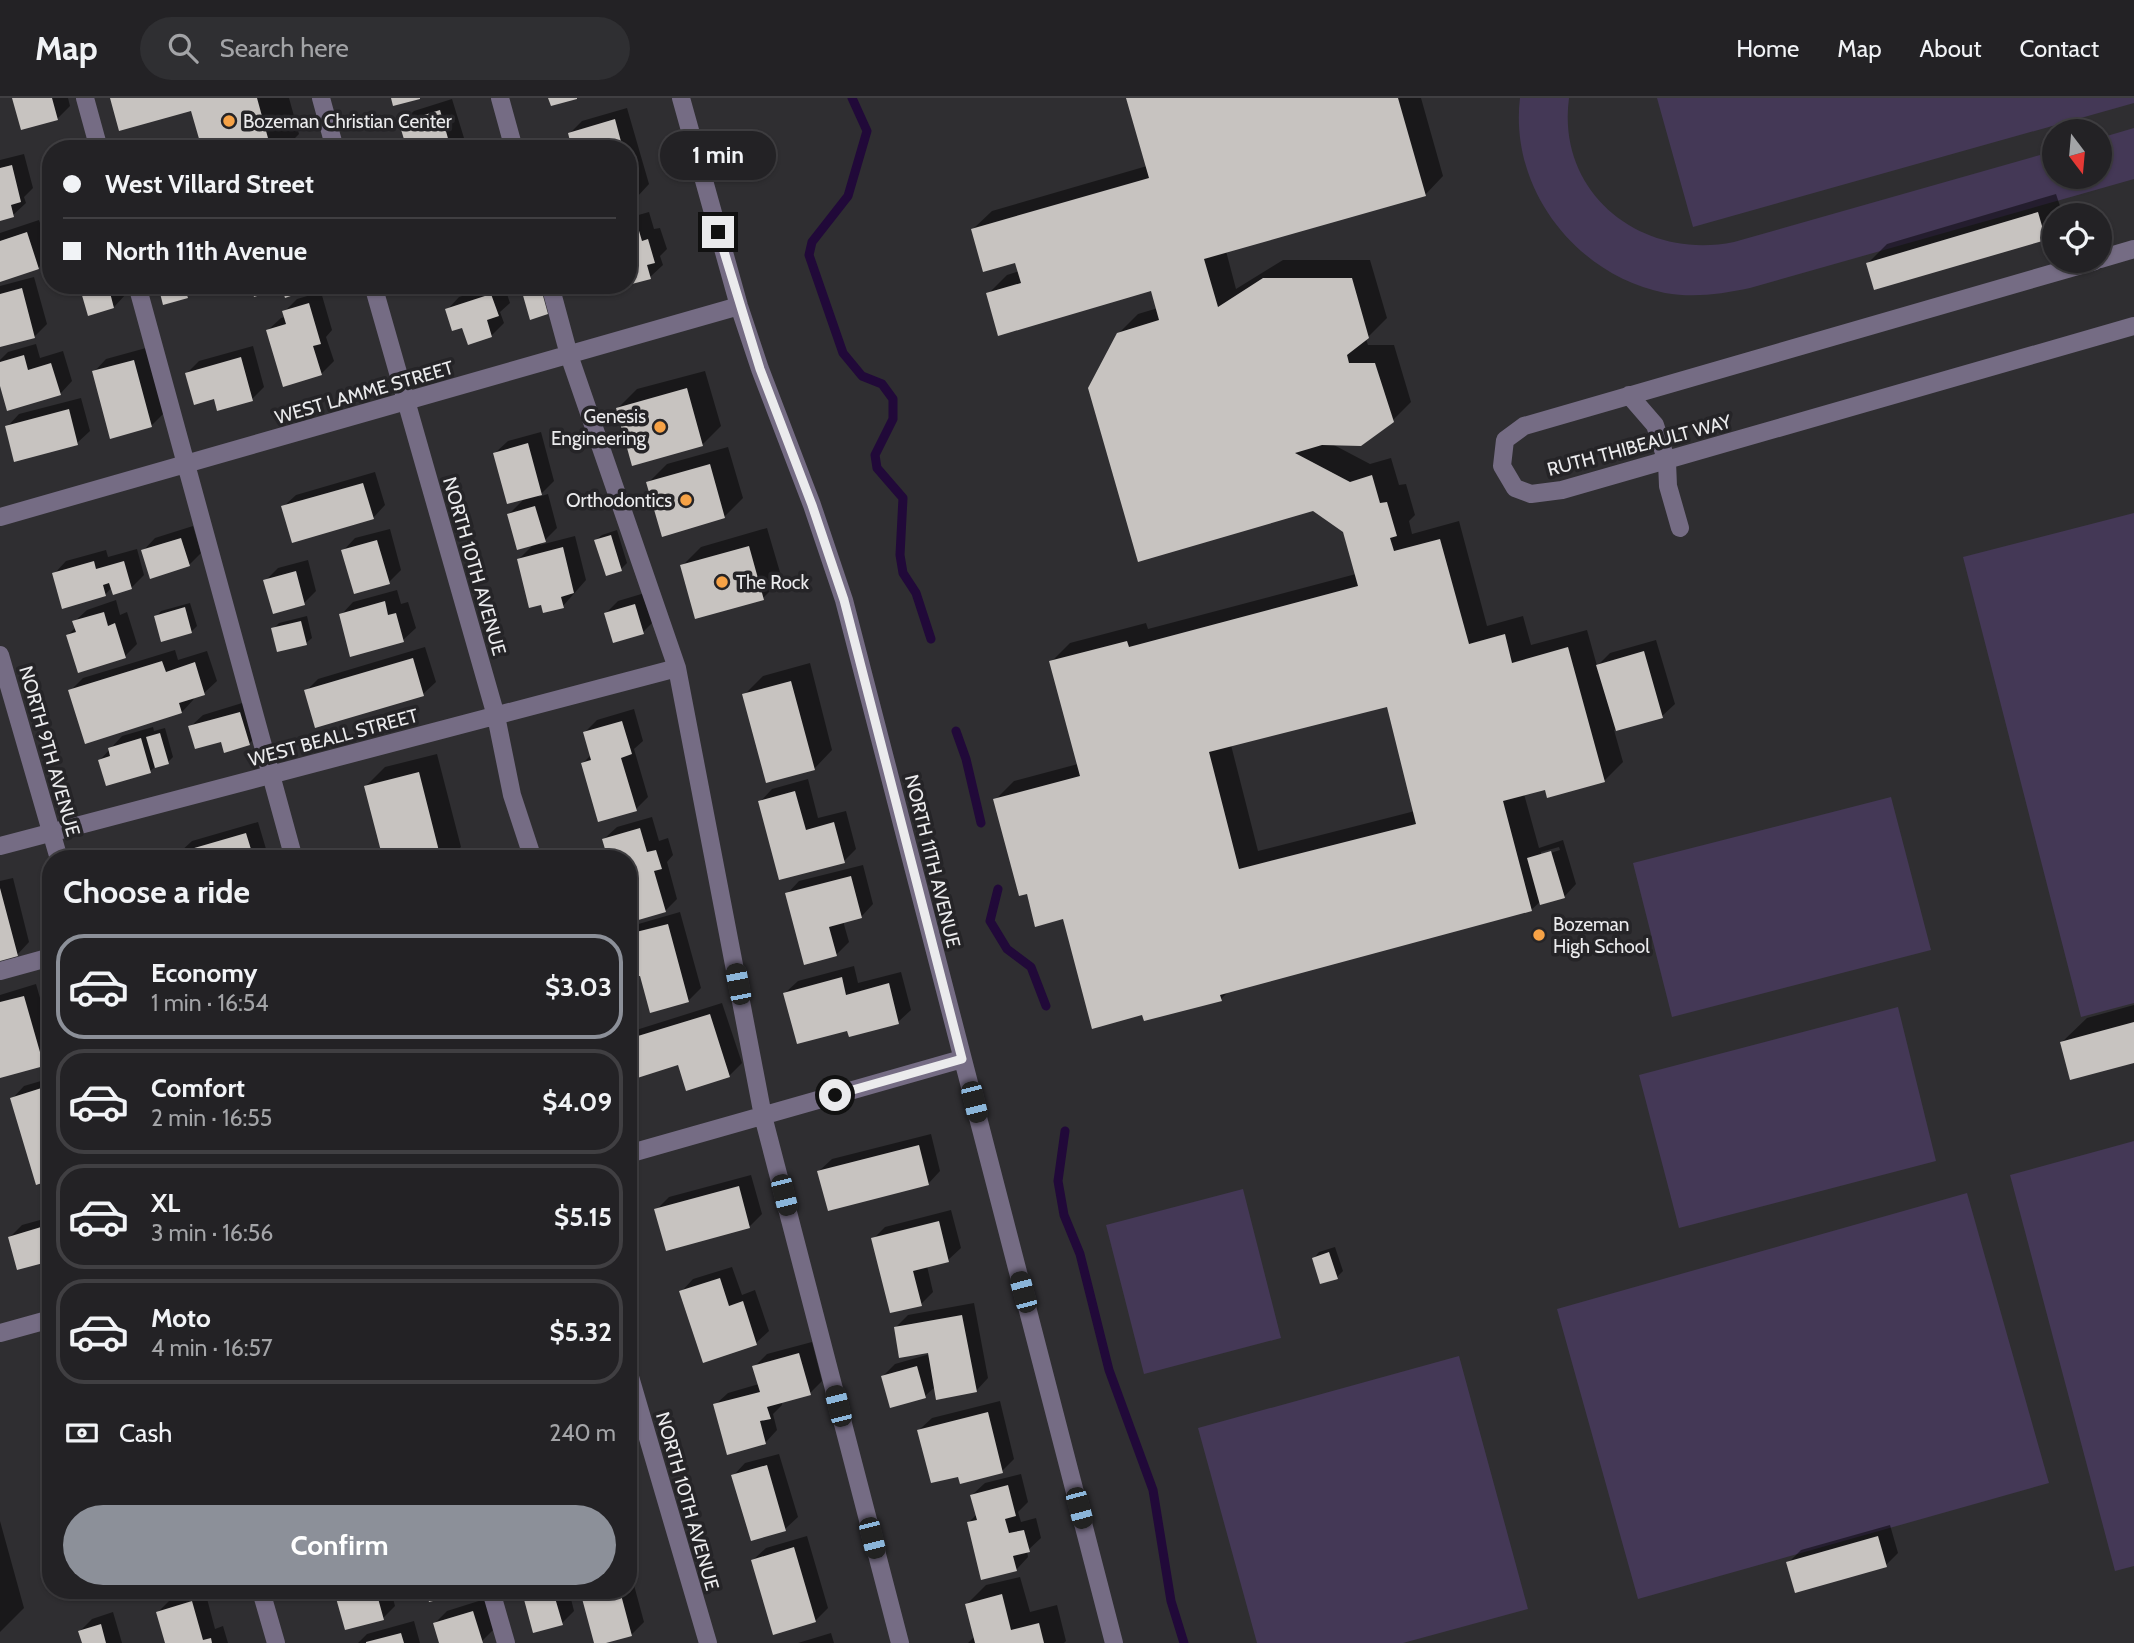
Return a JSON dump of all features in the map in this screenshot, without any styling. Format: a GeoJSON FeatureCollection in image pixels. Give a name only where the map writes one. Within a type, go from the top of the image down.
{"type":"FeatureCollection","features":[{"type":"Feature","properties":{"kind":"street"},"geometry":{"type":"LineString","coordinates":[[85,98],[97,140]]}},
{"type":"Feature","properties":{"kind":"street"},"geometry":{"type":"LineString","coordinates":[[321,98],[333,140]]}},
{"type":"Feature","properties":{"kind":"street"},"geometry":{"type":"LineString","coordinates":[[500,98],[512,140]]}},
{"type":"Feature","properties":{"kind":"street","name":"NORTH 11TH AVENUE"},"geometry":{"type":"LineString","coordinates":[[681,98],[739,306],[844,600],[1114,1643]]}},
{"type":"Feature","properties":{"kind":"street"},"geometry":{"type":"LineString","coordinates":[[2112,255],[2134,249]]}},
{"type":"Feature","properties":{"kind":"street","name":"RUTH THIBEAULT WAY"},"geometry":{"type":"LineString","coordinates":[[2053,273],[1524,426],[1505,440],[1502,466],[1515,488],[1531,494],[1562,491],[2134,326]]}},
{"type":"Feature","properties":{"kind":"street"},"geometry":{"type":"LineString","coordinates":[[139,294],[292,850]]}},
{"type":"Feature","properties":{"kind":"street","name":"NORTH 10TH AVENUE"},"geometry":{"type":"LineString","coordinates":[[376,294],[496,716],[512,796],[530,850]]}},
{"type":"Feature","properties":{"kind":"street"},"geometry":{"type":"LineString","coordinates":[[552,294],[569,355],[677,668],[763,1116],[900,1643]]}},
{"type":"Feature","properties":{"kind":"street","name":"WEST LAMME STREET"},"geometry":{"type":"LineString","coordinates":[[0,517],[739,306]]}},
{"type":"Feature","properties":{"kind":"street"},"geometry":{"type":"LineString","coordinates":[[1629,395],[1655,425],[1667,462],[1668,486],[1680,528]]}},
{"type":"Feature","properties":{"kind":"street","name":"NORTH 9TH AVENUE"},"geometry":{"type":"LineString","coordinates":[[0,655],[57,850]]}},
{"type":"Feature","properties":{"kind":"street","name":"WEST BEALL STREET"},"geometry":{"type":"LineString","coordinates":[[0,846],[677,668]]}},
{"type":"Feature","properties":{"kind":"street"},"geometry":{"type":"LineString","coordinates":[[0,971],[42,959]]}},
{"type":"Feature","properties":{"kind":"street"},"geometry":{"type":"LineString","coordinates":[[637,1151],[962,1059]]}},
{"type":"Feature","properties":{"kind":"street"},"geometry":{"type":"LineString","coordinates":[[0,1333],[42,1321]]}},
{"type":"Feature","properties":{"kind":"street","name":"NORTH 10TH AVENUE"},"geometry":{"type":"LineString","coordinates":[[637,1401],[708,1643]]}},
{"type":"Feature","properties":{"kind":"street"},"geometry":{"type":"LineString","coordinates":[[263,1599],[276,1643]]}},
{"type":"Feature","properties":{"kind":"street"},"geometry":{"type":"LineString","coordinates":[[493,1599],[506,1643]]}},
{"type":"Feature","properties":{"kind":"shaded area"},"geometry":{"type":"Polygon","coordinates":[[[1520,98],[1569,98],[1569,133],[1576,164],[1591,191],[1612,214],[1638,230],[1668,241],[1700,245],[1734,242],[2042,154],[2042,189],[2099,189],[1750,288],[1708,295],[1665,293],[1633,283],[1603,268],[1577,247],[1555,223],[1538,195],[1526,164],[1519,132],[1520,98]]]}},
{"type":"Feature","properties":{"kind":"shaded area"},"geometry":{"type":"Polygon","coordinates":[[[1657,98],[2134,98],[2134,103],[2077,119],[2042,119],[2042,129],[1693,227],[1657,98]]]}},
{"type":"Feature","properties":{"kind":"shaded area"},"geometry":{"type":"Polygon","coordinates":[[[2134,128],[2134,179],[2112,185],[2112,134],[2134,128]]]}},
{"type":"Feature","properties":{"kind":"shaded area"},"geometry":{"type":"Polygon","coordinates":[[[2134,513],[2134,1003],[2081,1017],[1963,557],[2134,513]]]}},
{"type":"Feature","properties":{"kind":"shaded area"},"geometry":{"type":"Polygon","coordinates":[[[1891,797],[1931,950],[1672,1017],[1633,863],[1891,797]]]}},
{"type":"Feature","properties":{"kind":"shaded area"},"geometry":{"type":"Polygon","coordinates":[[[1898,1007],[1936,1161],[1679,1228],[1639,1075],[1898,1007]]]}},
{"type":"Feature","properties":{"kind":"shaded area"},"geometry":{"type":"Polygon","coordinates":[[[2134,1141],[2134,1566],[2115,1571],[2010,1175],[2134,1141]]]}},
{"type":"Feature","properties":{"kind":"shaded area"},"geometry":{"type":"Polygon","coordinates":[[[1243,1189],[1281,1338],[1144,1374],[1106,1225],[1243,1189]]]}},
{"type":"Feature","properties":{"kind":"shaded area"},"geometry":{"type":"Polygon","coordinates":[[[1967,1193],[2049,1483],[1638,1599],[1557,1309],[1967,1193]]]}},
{"type":"Feature","properties":{"kind":"shaded area"},"geometry":{"type":"Polygon","coordinates":[[[1459,1356],[1528,1609],[1403,1643],[1257,1643],[1198,1428],[1459,1356]]]}},
{"type":"Feature","properties":{"kind":"building"},"geometry":{"type":"Polygon","coordinates":[[[12,98],[52,98],[58,120],[21,130],[12,98]]]}},
{"type":"Feature","properties":{"kind":"building","name":"Bozeman Christian Center"},"geometry":{"type":"Polygon","coordinates":[[[110,98],[257,98],[269,140],[199,140],[191,111],[119,131],[110,98]]]}},
{"type":"Feature","properties":{"kind":"building"},"geometry":{"type":"Polygon","coordinates":[[[391,98],[420,98],[420,99],[393,106],[391,98]]]}},
{"type":"Feature","properties":{"kind":"building"},"geometry":{"type":"Polygon","coordinates":[[[548,98],[577,98],[577,99],[551,106],[548,98]]]}},
{"type":"Feature","properties":{"kind":"building"},"geometry":{"type":"Polygon","coordinates":[[[1126,98],[1398,98],[1426,196],[1204,259],[1218,307],[1263,278],[1352,278],[1369,338],[1347,355],[1349,363],[1375,363],[1394,422],[1361,446],[1322,445],[1295,453],[1350,482],[1372,475],[1380,503],[1387,502],[1397,536],[1390,538],[1394,551],[1440,539],[1469,644],[1505,634],[1512,663],[1568,647],[1605,782],[1547,798],[1545,790],[1503,801],[1532,911],[1220,995],[1222,1001],[1144,1021],[1142,1015],[1092,1029],[1063,919],[1035,927],[1027,894],[1019,896],[993,799],[1080,776],[1049,661],[1127,641],[1129,647],[1358,586],[1343,532],[1313,511],[1138,562],[1088,388],[1117,333],[1159,320],[1151,291],[998,336],[986,293],[1021,283],[1015,263],[983,272],[971,229],[1149,178],[1126,98]],[[1387,707],[1209,752],[1239,869],[1416,824],[1387,707]]]}},
{"type":"Feature","properties":{"kind":"building"},"geometry":{"type":"Polygon","coordinates":[[[440,110],[448,140],[404,140],[399,123],[440,110]]]}},
{"type":"Feature","properties":{"kind":"building"},"geometry":{"type":"Polygon","coordinates":[[[615,119],[621,140],[570,140],[568,133],[615,119]]]}},
{"type":"Feature","properties":{"kind":"building"},"geometry":{"type":"Polygon","coordinates":[[[12,165],[21,202],[11,205],[14,217],[0,221],[0,168],[12,165]]]}},
{"type":"Feature","properties":{"kind":"building"},"geometry":{"type":"Polygon","coordinates":[[[2038,212],[2042,226],[2042,241],[1874,290],[1866,263],[2038,212]]]}},
{"type":"Feature","properties":{"kind":"building"},"geometry":{"type":"Polygon","coordinates":[[[637,224],[642,241],[648,239],[655,263],[647,265],[651,279],[637,283],[637,224]]]}},
{"type":"Feature","properties":{"kind":"building"},"geometry":{"type":"Polygon","coordinates":[[[27,232],[39,269],[0,282],[0,241],[27,232]]]}},
{"type":"Feature","properties":{"kind":"building"},"geometry":{"type":"Polygon","coordinates":[[[22,288],[35,338],[0,347],[0,294],[22,288]]]}},
{"type":"Feature","properties":{"kind":"building"},"geometry":{"type":"Polygon","coordinates":[[[82,294],[110,294],[114,308],[88,316],[82,294]]]}},
{"type":"Feature","properties":{"kind":"building"},"geometry":{"type":"Polygon","coordinates":[[[160,294],[187,294],[188,298],[163,305],[160,294]]]}},
{"type":"Feature","properties":{"kind":"building"},"geometry":{"type":"Polygon","coordinates":[[[491,294],[499,316],[487,320],[492,337],[468,345],[462,328],[452,331],[445,309],[491,294]]]}},
{"type":"Feature","properties":{"kind":"building"},"geometry":{"type":"Polygon","coordinates":[[[523,294],[542,294],[548,314],[530,320],[523,294]]]}},
{"type":"Feature","properties":{"kind":"building"},"geometry":{"type":"Polygon","coordinates":[[[309,303],[321,344],[313,346],[322,375],[283,387],[266,330],[286,324],[282,311],[309,303]]]}},
{"type":"Feature","properties":{"kind":"building"},"geometry":{"type":"Polygon","coordinates":[[[24,355],[28,370],[51,363],[61,395],[7,411],[0,386],[0,362],[24,355]]]}},
{"type":"Feature","properties":{"kind":"building"},"geometry":{"type":"Polygon","coordinates":[[[241,357],[253,401],[217,411],[214,399],[194,405],[185,373],[241,357]]]}},
{"type":"Feature","properties":{"kind":"building"},"geometry":{"type":"Polygon","coordinates":[[[134,360],[152,427],[110,439],[92,371],[134,360]]]}},
{"type":"Feature","properties":{"kind":"building","name":"Genesis Engineering"},"geometry":{"type":"Polygon","coordinates":[[[687,388],[703,446],[632,466],[616,408],[687,388]]]}},
{"type":"Feature","properties":{"kind":"building"},"geometry":{"type":"Polygon","coordinates":[[[69,409],[78,445],[14,462],[5,426],[69,409]]]}},
{"type":"Feature","properties":{"kind":"building"},"geometry":{"type":"Polygon","coordinates":[[[528,443],[542,495],[507,504],[493,453],[528,443]]]}},
{"type":"Feature","properties":{"kind":"building","name":"Orthodontics"},"geometry":{"type":"Polygon","coordinates":[[[710,464],[725,518],[662,537],[646,482],[710,464]]]}},
{"type":"Feature","properties":{"kind":"building"},"geometry":{"type":"Polygon","coordinates":[[[363,483],[374,519],[292,543],[281,506],[363,483]]]}},
{"type":"Feature","properties":{"kind":"building"},"geometry":{"type":"Polygon","coordinates":[[[535,506],[546,542],[517,550],[507,514],[535,506]]]}},
{"type":"Feature","properties":{"kind":"building"},"geometry":{"type":"Polygon","coordinates":[[[611,535],[622,571],[606,576],[594,540],[611,535]]]}},
{"type":"Feature","properties":{"kind":"building"},"geometry":{"type":"Polygon","coordinates":[[[181,538],[190,566],[150,579],[141,550],[181,538]]]}},
{"type":"Feature","properties":{"kind":"building"},"geometry":{"type":"Polygon","coordinates":[[[377,540],[390,584],[354,594],[341,550],[377,540]]]}},
{"type":"Feature","properties":{"kind":"building","name":"The Rock"},"geometry":{"type":"Polygon","coordinates":[[[749,546],[764,600],[695,619],[680,565],[749,546]]]}},
{"type":"Feature","properties":{"kind":"building"},"geometry":{"type":"Polygon","coordinates":[[[563,547],[574,593],[561,597],[564,608],[543,613],[541,605],[529,608],[517,559],[563,547]]]}},
{"type":"Feature","properties":{"kind":"building"},"geometry":{"type":"Polygon","coordinates":[[[94,561],[96,569],[124,561],[132,589],[113,595],[109,583],[103,585],[106,596],[62,609],[52,573],[94,561]]]}},
{"type":"Feature","properties":{"kind":"building"},"geometry":{"type":"Polygon","coordinates":[[[296,571],[305,605],[273,614],[263,580],[296,571]]]}},
{"type":"Feature","properties":{"kind":"building"},"geometry":{"type":"Polygon","coordinates":[[[385,601],[388,615],[396,613],[404,642],[350,657],[339,614],[385,601]]]}},
{"type":"Feature","properties":{"kind":"building"},"geometry":{"type":"Polygon","coordinates":[[[635,604],[644,634],[613,643],[604,613],[635,604]]]}},
{"type":"Feature","properties":{"kind":"building"},"geometry":{"type":"Polygon","coordinates":[[[185,607],[192,633],[161,642],[154,616],[185,607]]]}},
{"type":"Feature","properties":{"kind":"building"},"geometry":{"type":"Polygon","coordinates":[[[104,612],[108,626],[115,623],[126,658],[78,673],[66,635],[76,632],[72,621],[104,612]]]}},
{"type":"Feature","properties":{"kind":"building"},"geometry":{"type":"Polygon","coordinates":[[[301,621],[307,645],[277,652],[271,628],[301,621]]]}},
{"type":"Feature","properties":{"kind":"building"},"geometry":{"type":"Polygon","coordinates":[[[1644,651],[1663,718],[1616,731],[1596,665],[1644,651]]]}},
{"type":"Feature","properties":{"kind":"building"},"geometry":{"type":"Polygon","coordinates":[[[413,658],[424,696],[315,728],[304,690],[413,658]]]}},
{"type":"Feature","properties":{"kind":"building"},"geometry":{"type":"Polygon","coordinates":[[[162,661],[166,672],[195,662],[205,695],[179,703],[182,713],[85,744],[68,690],[162,661]]]}},
{"type":"Feature","properties":{"kind":"building"},"geometry":{"type":"Polygon","coordinates":[[[791,681],[815,770],[766,783],[742,694],[791,681]]]}},
{"type":"Feature","properties":{"kind":"building"},"geometry":{"type":"Polygon","coordinates":[[[240,712],[250,745],[224,753],[221,742],[195,749],[188,726],[240,712]]]}},
{"type":"Feature","properties":{"kind":"building"},"geometry":{"type":"Polygon","coordinates":[[[622,721],[632,754],[621,758],[637,811],[598,822],[581,763],[591,760],[583,732],[622,721]]]}},
{"type":"Feature","properties":{"kind":"building"},"geometry":{"type":"Polygon","coordinates":[[[160,733],[169,764],[155,768],[146,737],[160,733]]]}},
{"type":"Feature","properties":{"kind":"building"},"geometry":{"type":"Polygon","coordinates":[[[141,738],[151,773],[106,786],[98,760],[110,756],[108,748],[141,738]]]}},
{"type":"Feature","properties":{"kind":"building"},"geometry":{"type":"Polygon","coordinates":[[[419,772],[439,850],[381,850],[364,786],[419,772]]]}},
{"type":"Feature","properties":{"kind":"building"},"geometry":{"type":"Polygon","coordinates":[[[795,791],[806,830],[834,822],[845,863],[779,880],[758,801],[795,791]]]}},
{"type":"Feature","properties":{"kind":"building"},"geometry":{"type":"Polygon","coordinates":[[[640,828],[647,852],[656,850],[662,869],[654,871],[666,912],[637,920],[637,850],[605,850],[602,839],[640,828]]]}},
{"type":"Feature","properties":{"kind":"building"},"geometry":{"type":"Polygon","coordinates":[[[246,833],[251,850],[187,850],[246,833]]]}},
{"type":"Feature","properties":{"kind":"building"},"geometry":{"type":"Polygon","coordinates":[[[1551,851],[1565,898],[1540,905],[1527,858],[1551,851]]]}},
{"type":"Feature","properties":{"kind":"building"},"geometry":{"type":"Polygon","coordinates":[[[851,876],[862,918],[829,927],[837,956],[804,965],[785,893],[851,876]]]}},
{"type":"Feature","properties":{"kind":"building"},"geometry":{"type":"Polygon","coordinates":[[[0,888],[18,956],[0,961],[0,888]]]}},
{"type":"Feature","properties":{"kind":"building"},"geometry":{"type":"Polygon","coordinates":[[[668,924],[689,1002],[650,1013],[640,976],[637,976],[637,932],[668,924]]]}},
{"type":"Feature","properties":{"kind":"building"},"geometry":{"type":"Polygon","coordinates":[[[842,977],[846,995],[889,983],[899,1024],[849,1037],[847,1031],[797,1044],[783,993],[842,977]]]}},
{"type":"Feature","properties":{"kind":"building"},"geometry":{"type":"Polygon","coordinates":[[[24,996],[42,1067],[0,1078],[0,1002],[24,996]]]}},
{"type":"Feature","properties":{"kind":"building"},"geometry":{"type":"Polygon","coordinates":[[[710,1014],[730,1077],[686,1091],[678,1065],[637,1078],[637,1036],[710,1014]]]}},
{"type":"Feature","properties":{"kind":"building"},"geometry":{"type":"Polygon","coordinates":[[[2134,1022],[2134,1063],[2070,1080],[2060,1042],[2134,1022]]]}},
{"type":"Feature","properties":{"kind":"building"},"geometry":{"type":"Polygon","coordinates":[[[42,1088],[42,1183],[36,1185],[10,1098],[42,1088]]]}},
{"type":"Feature","properties":{"kind":"building"},"geometry":{"type":"Polygon","coordinates":[[[919,1145],[929,1185],[828,1211],[817,1171],[919,1145]]]}},
{"type":"Feature","properties":{"kind":"building"},"geometry":{"type":"Polygon","coordinates":[[[739,1186],[750,1228],[666,1251],[654,1209],[739,1186]]]}},
{"type":"Feature","properties":{"kind":"building"},"geometry":{"type":"Polygon","coordinates":[[[939,1221],[949,1262],[913,1271],[922,1306],[890,1313],[871,1238],[939,1221]]]}},
{"type":"Feature","properties":{"kind":"building"},"geometry":{"type":"Polygon","coordinates":[[[42,1227],[42,1263],[17,1270],[8,1237],[42,1227]]]}},
{"type":"Feature","properties":{"kind":"building"},"geometry":{"type":"Polygon","coordinates":[[[1329,1252],[1338,1279],[1320,1284],[1312,1258],[1329,1252]]]}},
{"type":"Feature","properties":{"kind":"building"},"geometry":{"type":"Polygon","coordinates":[[[720,1278],[729,1306],[743,1301],[757,1345],[703,1363],[679,1291],[720,1278]]]}},
{"type":"Feature","properties":{"kind":"building"},"geometry":{"type":"Polygon","coordinates":[[[962,1315],[977,1392],[936,1400],[928,1353],[899,1358],[894,1327],[962,1315]]]}},
{"type":"Feature","properties":{"kind":"building"},"geometry":{"type":"Polygon","coordinates":[[[799,1353],[811,1395],[767,1407],[771,1419],[760,1421],[766,1444],[727,1455],[713,1404],[760,1392],[752,1366],[799,1353]]]}},
{"type":"Feature","properties":{"kind":"building"},"geometry":{"type":"Polygon","coordinates":[[[917,1366],[926,1398],[890,1408],[881,1376],[917,1366]]]}},
{"type":"Feature","properties":{"kind":"building"},"geometry":{"type":"Polygon","coordinates":[[[988,1412],[1003,1473],[960,1484],[958,1477],[931,1483],[917,1430],[988,1412]]]}},
{"type":"Feature","properties":{"kind":"building"},"geometry":{"type":"Polygon","coordinates":[[[767,1465],[786,1531],[751,1541],[731,1475],[767,1465]]]}},
{"type":"Feature","properties":{"kind":"building"},"geometry":{"type":"Polygon","coordinates":[[[1008,1485],[1016,1516],[1005,1519],[1009,1533],[1024,1530],[1030,1552],[1013,1556],[1017,1571],[981,1580],[967,1522],[977,1520],[970,1495],[1008,1485]]]}},
{"type":"Feature","properties":{"kind":"building"},"geometry":{"type":"Polygon","coordinates":[[[1878,1536],[1887,1567],[1795,1593],[1786,1562],[1878,1536]]]}},
{"type":"Feature","properties":{"kind":"building"},"geometry":{"type":"Polygon","coordinates":[[[794,1547],[816,1622],[773,1635],[751,1560],[794,1547]]]}},
{"type":"Feature","properties":{"kind":"building"},"geometry":{"type":"Polygon","coordinates":[[[1002,1594],[1011,1630],[1039,1623],[1044,1643],[975,1643],[965,1604],[1002,1594]]]}},
{"type":"Feature","properties":{"kind":"building"},"geometry":{"type":"Polygon","coordinates":[[[336,1599],[378,1599],[384,1620],[345,1630],[336,1599]]]}},
{"type":"Feature","properties":{"kind":"building"},"geometry":{"type":"Polygon","coordinates":[[[524,1599],[555,1599],[563,1625],[533,1633],[524,1599]]]}},
{"type":"Feature","properties":{"kind":"building"},"geometry":{"type":"Polygon","coordinates":[[[582,1599],[622,1599],[632,1636],[606,1643],[594,1643],[582,1599]]]}},
{"type":"Feature","properties":{"kind":"building"},"geometry":{"type":"Polygon","coordinates":[[[192,1601],[203,1640],[211,1638],[212,1643],[165,1643],[156,1612],[192,1601]]]}},
{"type":"Feature","properties":{"kind":"building"},"geometry":{"type":"Polygon","coordinates":[[[473,1611],[483,1643],[439,1643],[433,1623],[473,1611]]]}},
{"type":"Feature","properties":{"kind":"building"},"geometry":{"type":"Polygon","coordinates":[[[101,1624],[106,1643],[82,1643],[78,1631],[101,1624]]]}},
{"type":"Feature","properties":{"kind":"building"},"geometry":{"type":"Polygon","coordinates":[[[401,1633],[404,1643],[366,1643],[366,1642],[401,1633]]]}},
{"type":"Feature","properties":{"kind":"waterway"},"geometry":{"type":"LineString","coordinates":[[852,98],[867,131],[848,196],[812,242],[809,255],[843,353],[862,376],[882,384],[893,399],[893,419],[875,455],[877,468],[903,498],[900,555],[903,573],[916,593],[931,639]]}},
{"type":"Feature","properties":{"kind":"waterway"},"geometry":{"type":"LineString","coordinates":[[956,731],[966,759],[981,823]]}},
{"type":"Feature","properties":{"kind":"waterway"},"geometry":{"type":"LineString","coordinates":[[998,889],[990,921],[1007,949],[1031,967],[1046,1006]]}},
{"type":"Feature","properties":{"kind":"waterway"},"geometry":{"type":"LineString","coordinates":[[1065,1131],[1058,1181],[1064,1215],[1080,1254],[1109,1370],[1153,1490],[1171,1601],[1184,1643]]}},
{"type":"Feature","properties":{"kind":"place","name":"Bozeman Christian Center"},"geometry":{"type":"Point","coordinates":[229,121]}},
{"type":"Feature","properties":{"kind":"place","name":"Genesis Engineering"},"geometry":{"type":"Point","coordinates":[660,427]}},
{"type":"Feature","properties":{"kind":"place","name":"Orthodontics"},"geometry":{"type":"Point","coordinates":[686,500]}},
{"type":"Feature","properties":{"kind":"place","name":"The Rock"},"geometry":{"type":"Point","coordinates":[722,582]}},
{"type":"Feature","properties":{"kind":"place","name":"Bozeman High School"},"geometry":{"type":"Point","coordinates":[1539,935]}},
{"type":"Feature","properties":{"kind":"route"},"geometry":{"type":"LineString","coordinates":[[718,232],[760,369],[812,505],[844,600],[962,1059],[835,1095]]}}]}
